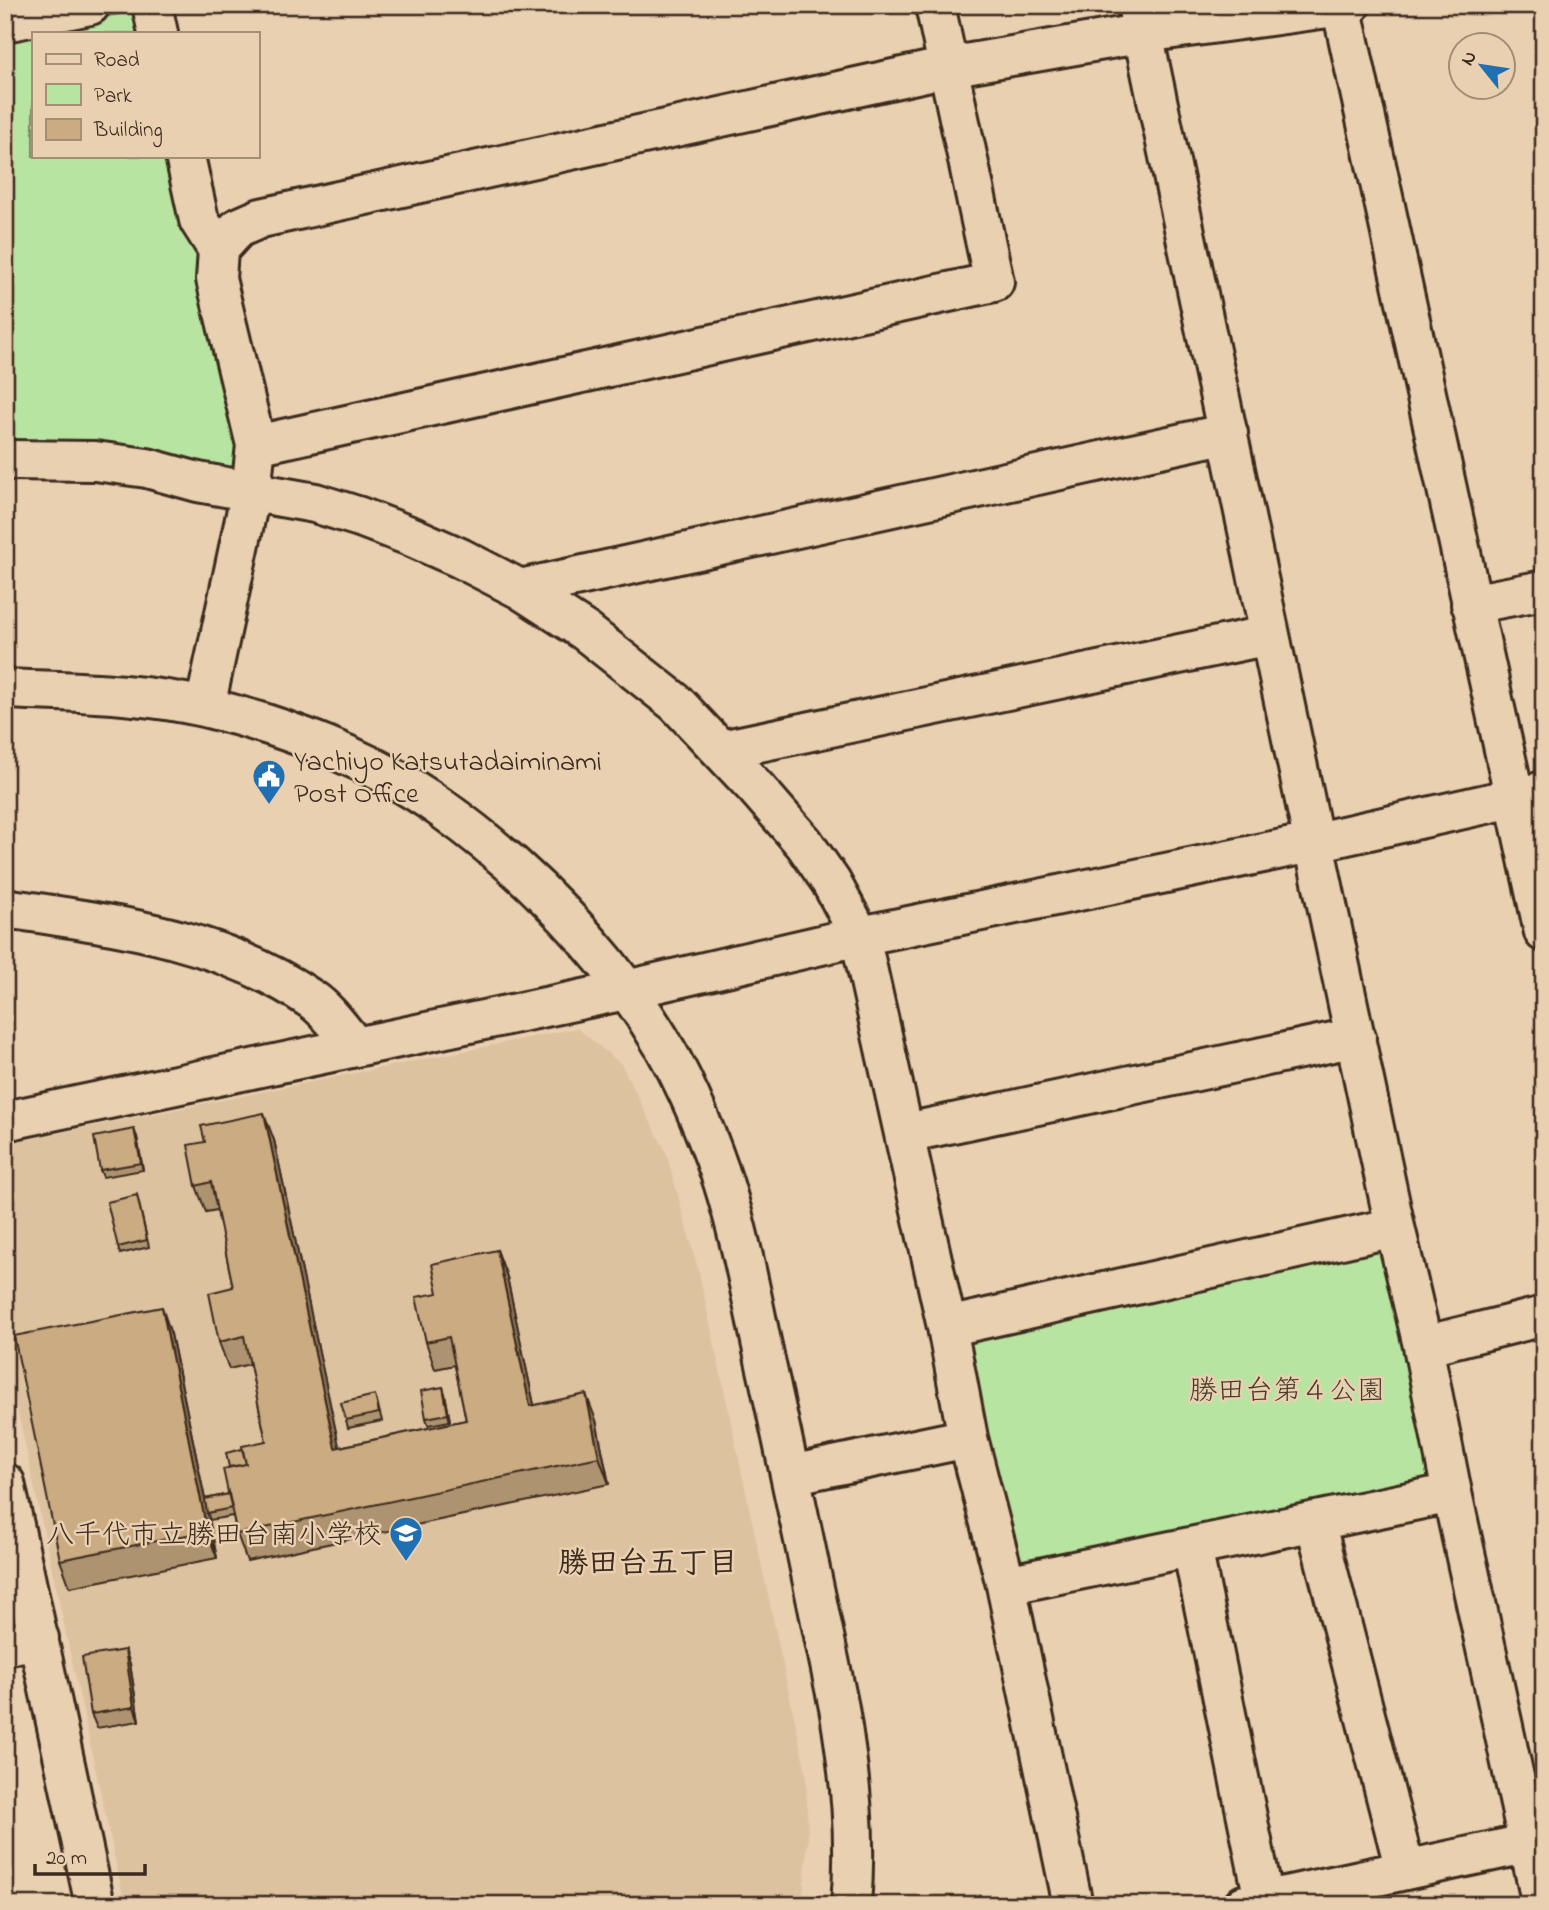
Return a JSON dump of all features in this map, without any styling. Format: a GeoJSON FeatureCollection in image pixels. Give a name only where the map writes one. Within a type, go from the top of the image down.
{"type":"FeatureCollection","features":[{"type":"Feature","properties":{"kind":"street"},"geometry":{"type":"LineString","coordinates":[[5,22],[90,5]]}},
{"type":"Feature","properties":{"kind":"street"},"geometry":{"type":"LineString","coordinates":[[152,5],[158,32]]}},
{"type":"Feature","properties":{"kind":"street"},"geometry":{"type":"LineString","coordinates":[[256,445],[994,282],[935,5]]}},
{"type":"Feature","properties":{"kind":"street"},"geometry":{"type":"LineString","coordinates":[[218,250],[238,228],[261,218],[948,67],[1140,19],[1344,6],[1471,604],[1529,794],[1544,932]]}},
{"type":"Feature","properties":{"kind":"street"},"geometry":{"type":"LineString","coordinates":[[1140,19],[1452,1493],[1536,1841],[1542,1905]]}},
{"type":"Feature","properties":{"kind":"street"},"geometry":{"type":"LineString","coordinates":[[185,158],[199,220],[218,250],[216,279],[256,445],[251,491],[205,707]]}},
{"type":"Feature","properties":{"kind":"street"},"geometry":{"type":"LineString","coordinates":[[520,589],[1228,433]]}},
{"type":"Feature","properties":{"kind":"street"},"geometry":{"type":"LineString","coordinates":[[5,460],[94,461],[147,468],[198,482],[315,503],[360,517],[460,558],[520,589],[586,631],[676,703],[804,843],[831,882],[860,936],[906,1133],[968,1438],[1006,1585],[1073,1905]]}},
{"type":"Feature","properties":{"kind":"street"},"geometry":{"type":"LineString","coordinates":[[1471,604],[1544,590]]}},
{"type":"Feature","properties":{"kind":"street"},"geometry":{"type":"LineString","coordinates":[[721,750],[1270,635]]}},
{"type":"Feature","properties":{"kind":"street"},"geometry":{"type":"LineString","coordinates":[[5,689],[128,693],[205,707],[319,742],[384,774],[440,807],[495,850],[546,897],[592,947],[626,990],[662,1044],[689,1095],[731,1207],[790,1475],[850,1771],[854,1825],[851,1905]]}},
{"type":"Feature","properties":{"kind":"street"},"geometry":{"type":"LineString","coordinates":[[5,1121],[626,990],[860,936],[1315,842],[1529,794]]}},
{"type":"Feature","properties":{"kind":"street"},"geometry":{"type":"LineString","coordinates":[[5,908],[98,922],[179,939],[222,952],[257,967],[314,1000],[355,1046]]}},
{"type":"Feature","properties":{"kind":"street"},"geometry":{"type":"LineString","coordinates":[[906,1133],[1356,1037]]}},
{"type":"Feature","properties":{"kind":"street"},"geometry":{"type":"LineString","coordinates":[[947,1327],[1395,1227]]}},
{"type":"Feature","properties":{"kind":"street"},"geometry":{"type":"LineString","coordinates":[[1423,1346],[1544,1316]]}},
{"type":"Feature","properties":{"kind":"street"},"geometry":{"type":"LineString","coordinates":[[790,1475],[968,1438]]}},
{"type":"Feature","properties":{"kind":"street"},"geometry":{"type":"LineString","coordinates":[[5,1483],[22,1642],[95,1905]]}},
{"type":"Feature","properties":{"kind":"street"},"geometry":{"type":"LineString","coordinates":[[1006,1585],[1452,1493]]}},
{"type":"Feature","properties":{"kind":"street"},"geometry":{"type":"LineString","coordinates":[[1315,1521],[1405,1870]]}},
{"type":"Feature","properties":{"kind":"street"},"geometry":{"type":"LineString","coordinates":[[1192,1547],[1254,1903],[1536,1841]]}},
{"type":"Feature","properties":{"kind":"shaded area","name":"八千代市立勝田台南小学校"},"geometry":{"type":"Polygon","coordinates":[[[577,1028],[621,1064],[666,1152],[700,1277],[806,1773],[808,1841],[802,1905],[125,1905],[5,1353],[5,1144],[577,1028]]]}},
{"type":"Feature","properties":{"kind":"green space"},"geometry":{"type":"Polygon","coordinates":[[[134,11],[140,32],[32,32],[32,158],[173,158],[208,252],[196,271],[242,438],[234,473],[5,442],[5,37],[134,11]]]}},
{"type":"Feature","properties":{"kind":"green space","name":"勝田台第４公園"},"geometry":{"type":"Polygon","coordinates":[[[1395,1227],[1452,1493],[1006,1585],[947,1327],[1395,1227]]]}},
{"type":"Feature","properties":{"kind":"building"},"geometry":{"type":"Polygon","coordinates":[[[264,1113],[335,1448],[466,1420],[449,1337],[426,1342],[416,1297],[438,1293],[432,1264],[497,1250],[530,1406],[586,1394],[599,1457],[237,1534],[223,1469],[246,1464],[242,1446],[266,1441],[244,1336],[219,1342],[209,1293],[233,1287],[211,1182],[196,1186],[188,1145],[205,1142],[201,1126],[264,1113]]]}},
{"type":"Feature","properties":{"kind":"building"},"geometry":{"type":"Polygon","coordinates":[[[134,1129],[141,1163],[100,1170],[94,1137],[134,1129]]]}},
{"type":"Feature","properties":{"kind":"building"},"geometry":{"type":"Polygon","coordinates":[[[137,1195],[147,1240],[118,1247],[107,1202],[137,1195]]]}},
{"type":"Feature","properties":{"kind":"building"},"geometry":{"type":"Polygon","coordinates":[[[162,1307],[207,1531],[60,1560],[14,1336],[162,1307]]]}},
{"type":"Feature","properties":{"kind":"building"},"geometry":{"type":"Polygon","coordinates":[[[443,1387],[448,1414],[426,1418],[421,1391],[443,1387]]]}},
{"type":"Feature","properties":{"kind":"building"},"geometry":{"type":"Polygon","coordinates":[[[375,1395],[379,1413],[346,1420],[341,1403],[375,1395]]]}},
{"type":"Feature","properties":{"kind":"building"},"geometry":{"type":"Polygon","coordinates":[[[242,1449],[246,1464],[229,1467],[226,1453],[242,1449]]]}},
{"type":"Feature","properties":{"kind":"building"},"geometry":{"type":"Polygon","coordinates":[[[229,1494],[232,1508],[207,1513],[205,1499],[229,1494]]]}},
{"type":"Feature","properties":{"kind":"building"},"geometry":{"type":"Polygon","coordinates":[[[125,1650],[134,1707],[91,1714],[82,1657],[125,1650]]]}},
{"type":"Feature","properties":{"kind":"place","name":"Yachiyo Katsutadaiminami Post Office"},"geometry":{"type":"Point","coordinates":[269,806]}},
{"type":"Feature","properties":{"kind":"place","name":"八千代市立勝田台南小学校"},"geometry":{"type":"Point","coordinates":[406,1563]}},
{"type":"Feature","properties":{"kind":"district","name":"勝田台五丁目"},"geometry":{"type":"Point","coordinates":[648,1562]}}]}
